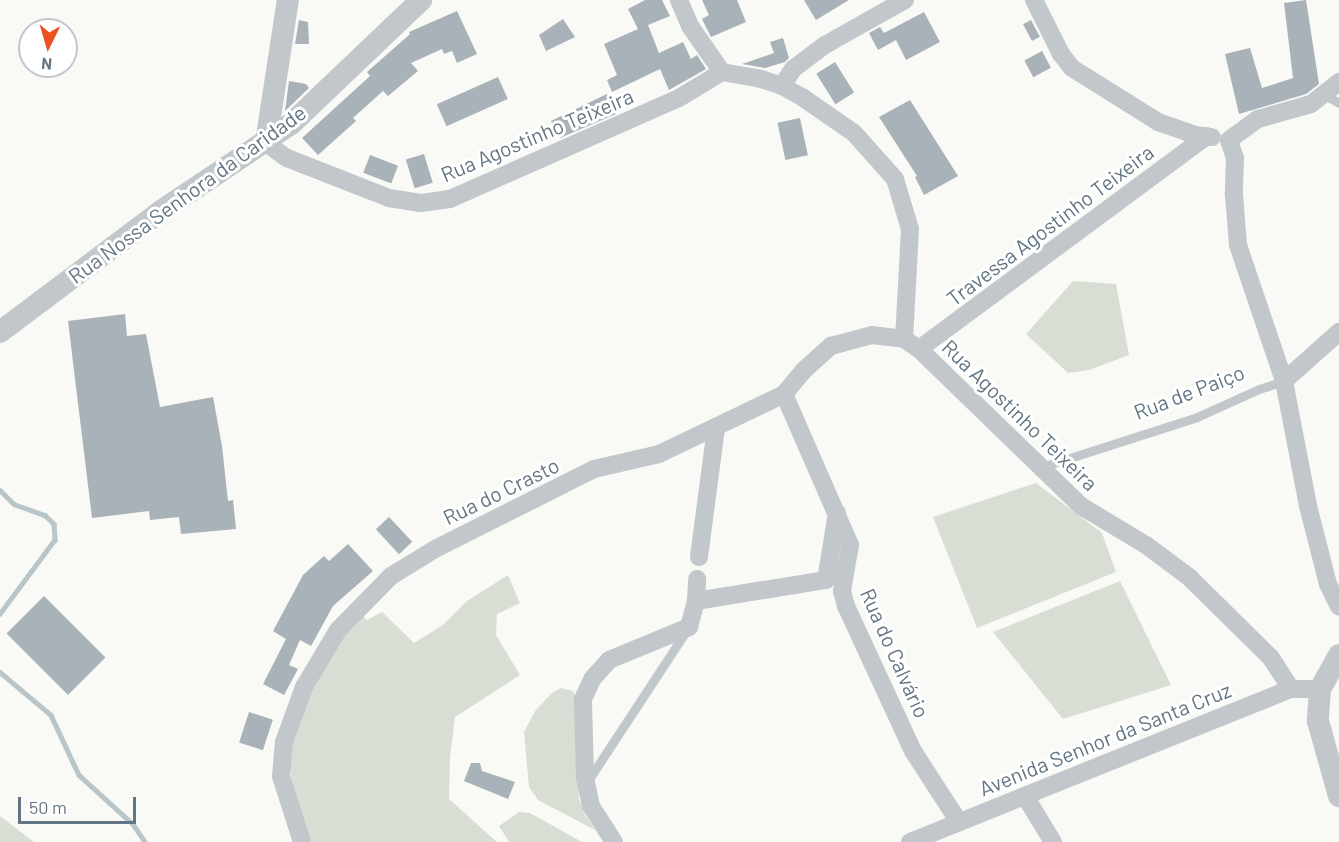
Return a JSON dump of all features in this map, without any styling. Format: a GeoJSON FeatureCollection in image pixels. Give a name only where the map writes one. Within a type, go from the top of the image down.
{"type":"FeatureCollection","features":[{"type":"Feature","properties":{"kind":"street"},"geometry":{"type":"LineString","coordinates":[[266,143],[288,0]]}},
{"type":"Feature","properties":{"kind":"street","name":"Rua Nossa Senhora da Caridade"},"geometry":{"type":"LineString","coordinates":[[0,332],[161,211],[266,143],[291,124],[421,0]]}},
{"type":"Feature","properties":{"kind":"street"},"geometry":{"type":"LineString","coordinates":[[679,0],[695,34],[722,72],[761,79],[782,86],[854,134],[895,179],[910,229],[912,344]]}},
{"type":"Feature","properties":{"kind":"street"},"geometry":{"type":"LineString","coordinates":[[782,86],[793,69],[825,45],[905,0]]}},
{"type":"Feature","properties":{"kind":"street"},"geometry":{"type":"LineString","coordinates":[[1034,0],[1061,54],[1072,68],[1158,122],[1207,136],[1229,140],[1258,119],[1311,104],[1339,82]]}},
{"type":"Feature","properties":{"kind":"street","name":"Rua Agostinho Teixeira"},"geometry":{"type":"LineString","coordinates":[[266,143],[287,158],[389,198],[421,203],[450,199],[680,98],[722,72]]}},
{"type":"Feature","properties":{"kind":"street","name":"Travessa Agostinho Teixeira"},"geometry":{"type":"LineString","coordinates":[[912,344],[1207,136]]}},
{"type":"Feature","properties":{"kind":"street"},"geometry":{"type":"LineString","coordinates":[[1229,140],[1234,158],[1238,245],[1284,381],[1308,506],[1328,584],[1339,607]]}},
{"type":"Feature","properties":{"kind":"street","name":"Rua de Paiço"},"geometry":{"type":"LineString","coordinates":[[1284,381],[1339,332]]}},
{"type":"Feature","properties":{"kind":"street","name":"Rua do Crasto"},"geometry":{"type":"LineString","coordinates":[[302,842],[280,776],[284,742],[304,687],[338,630],[392,576],[435,549],[594,470],[659,454],[784,394],[803,371],[831,346],[872,335],[912,344]]}},
{"type":"Feature","properties":{"kind":"street","name":"Rua Agostinho Teixeira"},"geometry":{"type":"LineString","coordinates":[[912,344],[1081,506],[1146,545],[1189,577],[1271,658],[1291,689]]}},
{"type":"Feature","properties":{"kind":"street","name":"Rua do Calvário"},"geometry":{"type":"LineString","coordinates":[[784,394],[850,545],[842,591],[846,606],[913,751],[959,822]]}},
{"type":"Feature","properties":{"kind":"street"},"geometry":{"type":"LineString","coordinates":[[699,557],[716,428]]}},
{"type":"Feature","properties":{"kind":"street"},"geometry":{"type":"LineString","coordinates":[[696,601],[826,580],[837,511]]}},
{"type":"Feature","properties":{"kind":"street"},"geometry":{"type":"LineString","coordinates":[[614,842],[591,806],[586,784],[583,699],[593,678],[609,660],[689,627],[696,601],[697,579]]}},
{"type":"Feature","properties":{"kind":"street"},"geometry":{"type":"LineString","coordinates":[[1339,655],[1320,689],[1318,721],[1339,796]]}},
{"type":"Feature","properties":{"kind":"street","name":"Avenida Senhor da Santa Cruz"},"geometry":{"type":"LineString","coordinates":[[910,842],[1291,689],[1320,689]]}},
{"type":"Feature","properties":{"kind":"street"},"geometry":{"type":"LineString","coordinates":[[1025,796],[1053,842]]}},
{"type":"Feature","properties":{"kind":"lane"},"geometry":{"type":"LineString","coordinates":[[1322,94],[1339,104]]}},
{"type":"Feature","properties":{"kind":"lane","name":"Rua de Paiço"},"geometry":{"type":"LineString","coordinates":[[1042,471],[1051,464],[1197,417],[1259,389],[1284,381]]}},
{"type":"Feature","properties":{"kind":"lane"},"geometry":{"type":"LineString","coordinates":[[586,784],[689,627]]}},
{"type":"Feature","properties":{"kind":"shaded area"},"geometry":{"type":"Polygon","coordinates":[[[1073,281],[1116,284],[1129,355],[1089,370],[1068,373],[1026,334],[1073,281]]]}},
{"type":"Feature","properties":{"kind":"shaded area"},"geometry":{"type":"Polygon","coordinates":[[[1036,483],[1102,533],[1116,572],[977,628],[933,517],[1036,483]]]}},
{"type":"Feature","properties":{"kind":"shaded area"},"geometry":{"type":"Polygon","coordinates":[[[508,575],[520,603],[497,614],[496,635],[520,675],[455,717],[450,758],[449,799],[497,842],[308,842],[293,793],[288,750],[302,692],[361,614],[367,620],[382,612],[414,643],[443,625],[467,601],[508,575]]]}},
{"type":"Feature","properties":{"kind":"shaded area"},"geometry":{"type":"Polygon","coordinates":[[[1120,581],[1171,685],[1063,719],[993,632],[1120,581]]]}},
{"type":"Feature","properties":{"kind":"shaded area"},"geometry":{"type":"Polygon","coordinates":[[[561,688],[573,691],[575,695],[579,799],[584,813],[595,830],[538,800],[529,787],[524,732],[535,711],[552,693],[561,688]]]}},
{"type":"Feature","properties":{"kind":"shaded area"},"geometry":{"type":"Polygon","coordinates":[[[519,812],[530,813],[582,842],[509,842],[499,826],[519,812]]]}},
{"type":"Feature","properties":{"kind":"shaded area"},"geometry":{"type":"Polygon","coordinates":[[[0,816],[34,842],[0,842],[0,816]]]}},
{"type":"Feature","properties":{"kind":"building"},"geometry":{"type":"Polygon","coordinates":[[[645,0],[662,0],[670,16],[648,25],[659,53],[683,42],[691,59],[697,55],[706,69],[669,90],[660,69],[612,92],[607,80],[617,75],[604,44],[638,29],[628,9],[645,0]]]}},
{"type":"Feature","properties":{"kind":"building"},"geometry":{"type":"Polygon","coordinates":[[[702,0],[737,0],[746,22],[711,37],[702,19],[709,15],[702,0]]]}},
{"type":"Feature","properties":{"kind":"building"},"geometry":{"type":"Polygon","coordinates":[[[804,0],[849,0],[816,20],[804,0]]]}},
{"type":"Feature","properties":{"kind":"building"},"geometry":{"type":"Polygon","coordinates":[[[1306,0],[1319,84],[1306,94],[1239,114],[1225,54],[1250,48],[1262,88],[1293,78],[1284,3],[1306,0]]]}},
{"type":"Feature","properties":{"kind":"building"},"geometry":{"type":"Polygon","coordinates":[[[457,11],[477,54],[457,63],[452,51],[444,54],[442,49],[411,63],[418,71],[388,96],[383,91],[353,118],[356,121],[318,155],[302,138],[370,76],[367,72],[410,34],[409,32],[457,11]]]}},
{"type":"Feature","properties":{"kind":"building"},"geometry":{"type":"Polygon","coordinates":[[[924,12],[940,42],[906,60],[896,40],[878,50],[869,33],[880,27],[884,33],[924,12]]]}},
{"type":"Feature","properties":{"kind":"building"},"geometry":{"type":"Polygon","coordinates":[[[563,19],[575,37],[546,51],[539,35],[563,19]]]}},
{"type":"Feature","properties":{"kind":"building"},"geometry":{"type":"Polygon","coordinates":[[[299,20],[308,22],[309,44],[295,44],[299,20]]]}},
{"type":"Feature","properties":{"kind":"building"},"geometry":{"type":"Polygon","coordinates":[[[1031,20],[1040,37],[1032,41],[1023,24],[1031,20]]]}},
{"type":"Feature","properties":{"kind":"building"},"geometry":{"type":"Polygon","coordinates":[[[783,38],[789,58],[785,62],[765,68],[742,64],[774,53],[770,42],[783,38]]]}},
{"type":"Feature","properties":{"kind":"building"},"geometry":{"type":"Polygon","coordinates":[[[1042,51],[1051,68],[1033,77],[1024,60],[1042,51]]]}},
{"type":"Feature","properties":{"kind":"building"},"geometry":{"type":"Polygon","coordinates":[[[835,62],[854,93],[835,104],[816,74],[835,62]]]}},
{"type":"Feature","properties":{"kind":"building"},"geometry":{"type":"Polygon","coordinates":[[[498,77],[508,99],[447,126],[437,104],[498,77]]]}},
{"type":"Feature","properties":{"kind":"building"},"geometry":{"type":"Polygon","coordinates":[[[289,81],[306,84],[309,88],[285,111],[289,81]]]}},
{"type":"Feature","properties":{"kind":"building"},"geometry":{"type":"Polygon","coordinates":[[[607,94],[616,114],[560,138],[551,121],[607,94]]]}},
{"type":"Feature","properties":{"kind":"building"},"geometry":{"type":"Polygon","coordinates":[[[910,100],[958,176],[924,195],[915,177],[917,176],[879,117],[910,100]]]}},
{"type":"Feature","properties":{"kind":"building"},"geometry":{"type":"Polygon","coordinates":[[[800,118],[808,155],[785,160],[778,123],[800,118]]]}},
{"type":"Feature","properties":{"kind":"building"},"geometry":{"type":"Polygon","coordinates":[[[424,154],[433,183],[415,188],[406,160],[424,154]]]}},
{"type":"Feature","properties":{"kind":"building"},"geometry":{"type":"Polygon","coordinates":[[[370,155],[398,166],[391,183],[363,173],[370,155]]]}},
{"type":"Feature","properties":{"kind":"building"},"geometry":{"type":"Polygon","coordinates":[[[125,314],[127,336],[146,334],[160,407],[213,397],[222,446],[228,501],[233,500],[236,529],[181,534],[179,517],[150,520],[149,511],[92,518],[68,321],[125,314]]]}},
{"type":"Feature","properties":{"kind":"building"},"geometry":{"type":"Polygon","coordinates":[[[389,517],[412,542],[399,554],[376,529],[389,517]]]}},
{"type":"Feature","properties":{"kind":"building"},"geometry":{"type":"Polygon","coordinates":[[[348,544],[373,571],[333,606],[311,646],[300,640],[289,665],[298,669],[284,695],[263,684],[286,639],[273,631],[303,575],[324,556],[329,561],[348,544]]]}},
{"type":"Feature","properties":{"kind":"building"},"geometry":{"type":"Polygon","coordinates":[[[44,596],[106,658],[68,695],[7,633],[44,596]]]}},
{"type":"Feature","properties":{"kind":"building"},"geometry":{"type":"Polygon","coordinates":[[[249,712],[273,720],[263,750],[239,742],[249,712]]]}},
{"type":"Feature","properties":{"kind":"building"},"geometry":{"type":"Polygon","coordinates":[[[471,763],[480,763],[482,771],[515,782],[508,799],[464,781],[471,763]]]}},
{"type":"Feature","properties":{"kind":"waterway"},"geometry":{"type":"LineString","coordinates":[[0,490],[14,504],[45,515],[54,524],[55,540],[0,614]]}},
{"type":"Feature","properties":{"kind":"waterway"},"geometry":{"type":"LineString","coordinates":[[0,672],[51,715],[79,775],[133,824],[145,842]]}}]}
